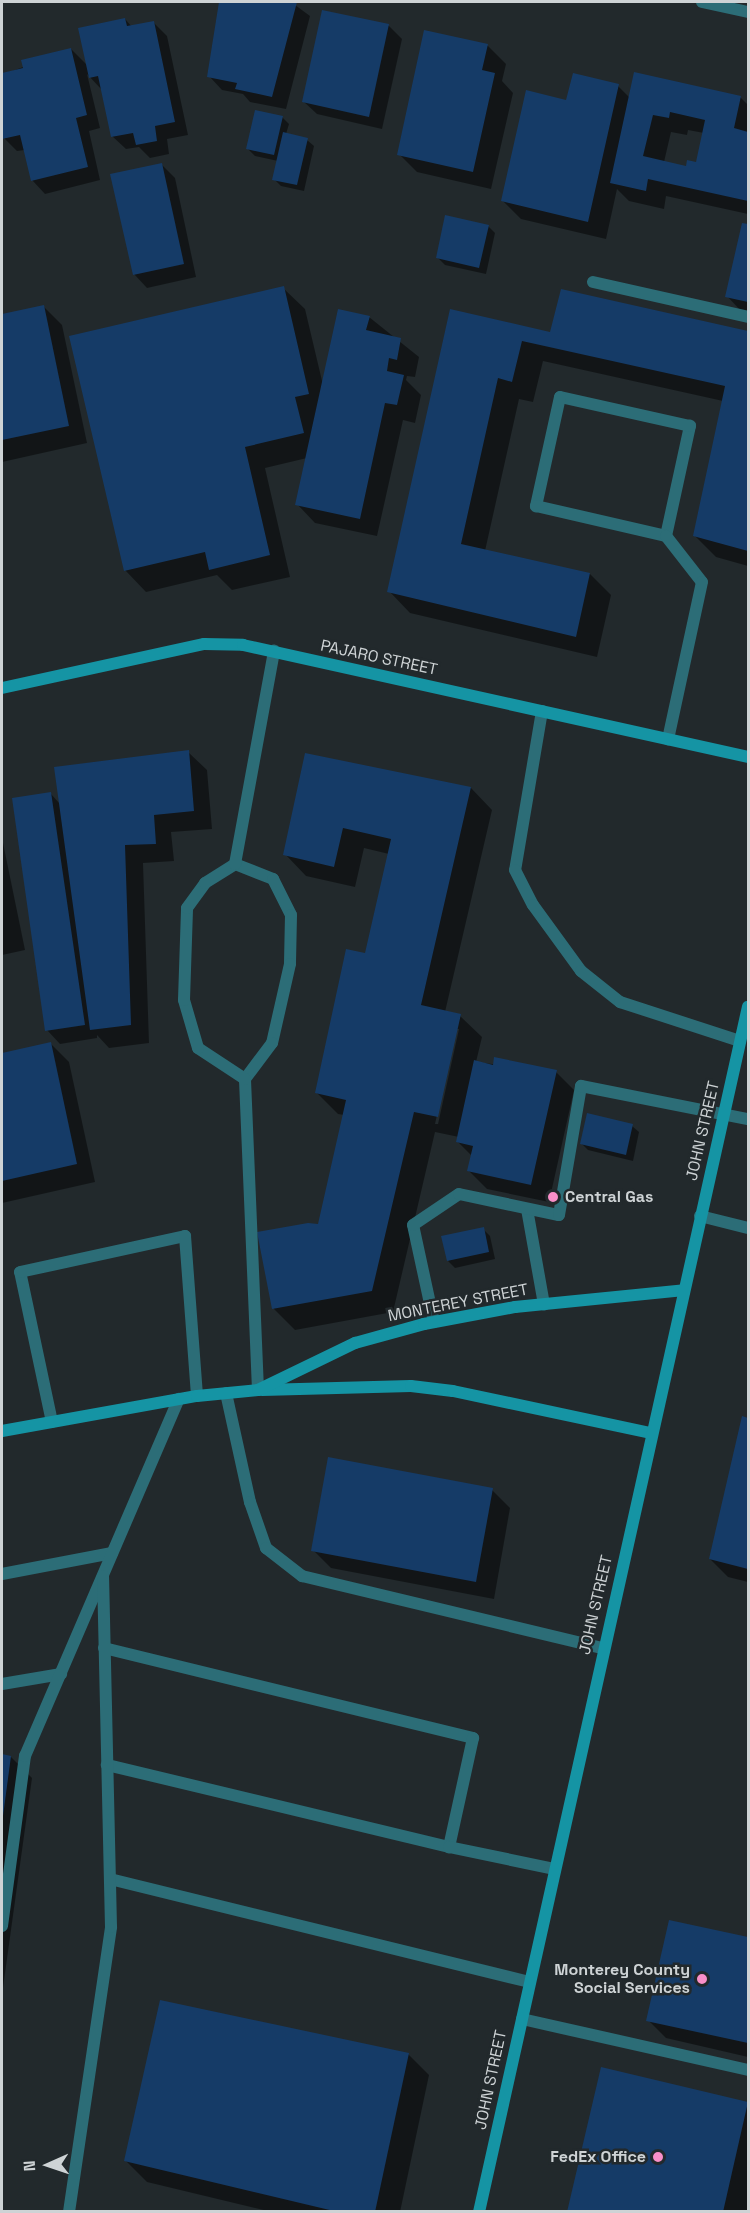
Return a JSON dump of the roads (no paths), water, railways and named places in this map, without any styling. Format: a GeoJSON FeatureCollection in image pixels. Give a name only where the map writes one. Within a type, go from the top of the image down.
{"type":"FeatureCollection","features":[{"type":"Feature","properties":{"kind":"main road","name":"PAJARO STREET"},"geometry":{"type":"LineString","coordinates":[[2,688],[204,644],[243,645],[748,757]]}},
{"type":"Feature","properties":{"kind":"main road","name":"JOHN STREET"},"geometry":{"type":"LineString","coordinates":[[479,2211],[748,1007]]}},
{"type":"Feature","properties":{"kind":"main road","name":"MONTEREY STREET"},"geometry":{"type":"LineString","coordinates":[[2,1431],[178,1399],[258,1390],[355,1343],[434,1322],[544,1304],[684,1290]]}},
{"type":"Feature","properties":{"kind":"main road"},"geometry":{"type":"LineString","coordinates":[[258,1390],[411,1386],[443,1389],[651,1433]]}},
{"type":"Feature","properties":{"kind":"street"},"geometry":{"type":"LineString","coordinates":[[702,2],[748,12]]}},
{"type":"Feature","properties":{"kind":"street"},"geometry":{"type":"LineString","coordinates":[[593,282],[748,317]]}},
{"type":"Feature","properties":{"kind":"street"},"geometry":{"type":"LineString","coordinates":[[666,536],[690,426],[560,397],[536,506],[666,536],[702,582],[668,739]]}},
{"type":"Feature","properties":{"kind":"street"},"geometry":{"type":"LineString","coordinates":[[245,1079],[198,1048],[184,1000],[187,908],[205,883],[235,864],[274,651]]}},
{"type":"Feature","properties":{"kind":"street"},"geometry":{"type":"LineString","coordinates":[[542,711],[515,870],[533,905],[581,971],[620,1002],[740,1041]]}},
{"type":"Feature","properties":{"kind":"street"},"geometry":{"type":"LineString","coordinates":[[235,864],[273,879],[291,915],[290,964],[272,1043],[245,1079],[258,1390]]}},
{"type":"Feature","properties":{"kind":"street"},"geometry":{"type":"LineString","coordinates":[[434,1322],[413,1225],[459,1194],[559,1215],[581,1086],[748,1119]]}},
{"type":"Feature","properties":{"kind":"street"},"geometry":{"type":"LineString","coordinates":[[527,1209],[544,1304]]}},
{"type":"Feature","properties":{"kind":"street"},"geometry":{"type":"LineString","coordinates":[[700,1216],[748,1228]]}},
{"type":"Feature","properties":{"kind":"street"},"geometry":{"type":"LineString","coordinates":[[52,1422],[20,1272],[185,1236],[197,1396]]}},
{"type":"Feature","properties":{"kind":"street"},"geometry":{"type":"LineString","coordinates":[[226,1393],[250,1502],[266,1548],[302,1576],[603,1648]]}},
{"type":"Feature","properties":{"kind":"street"},"geometry":{"type":"LineString","coordinates":[[2,1926],[25,1756],[178,1399]]}},
{"type":"Feature","properties":{"kind":"street"},"geometry":{"type":"LineString","coordinates":[[2,1574],[112,1553]]}},
{"type":"Feature","properties":{"kind":"street"},"geometry":{"type":"LineString","coordinates":[[69,2211],[111,1927],[103,1576]]}},
{"type":"Feature","properties":{"kind":"street"},"geometry":{"type":"LineString","coordinates":[[104,1648],[473,1738],[449,1847]]}},
{"type":"Feature","properties":{"kind":"street"},"geometry":{"type":"LineString","coordinates":[[2,1684],[61,1674]]}},
{"type":"Feature","properties":{"kind":"street"},"geometry":{"type":"LineString","coordinates":[[107,1765],[449,1847],[554,1869]]}},
{"type":"Feature","properties":{"kind":"street"},"geometry":{"type":"LineString","coordinates":[[110,1879],[530,1982]]}},
{"type":"Feature","properties":{"kind":"street"},"geometry":{"type":"LineString","coordinates":[[522,2019],[748,2070]]}},
{"type":"Feature","properties":{"kind":"place","name":"Central Gas"},"geometry":{"type":"Point","coordinates":[553,1197]}},
{"type":"Feature","properties":{"kind":"place","name":"Monterey County Social Services"},"geometry":{"type":"Point","coordinates":[702,1979]}},
{"type":"Feature","properties":{"kind":"place","name":"FedEx Office"},"geometry":{"type":"Point","coordinates":[658,2157]}}]}
